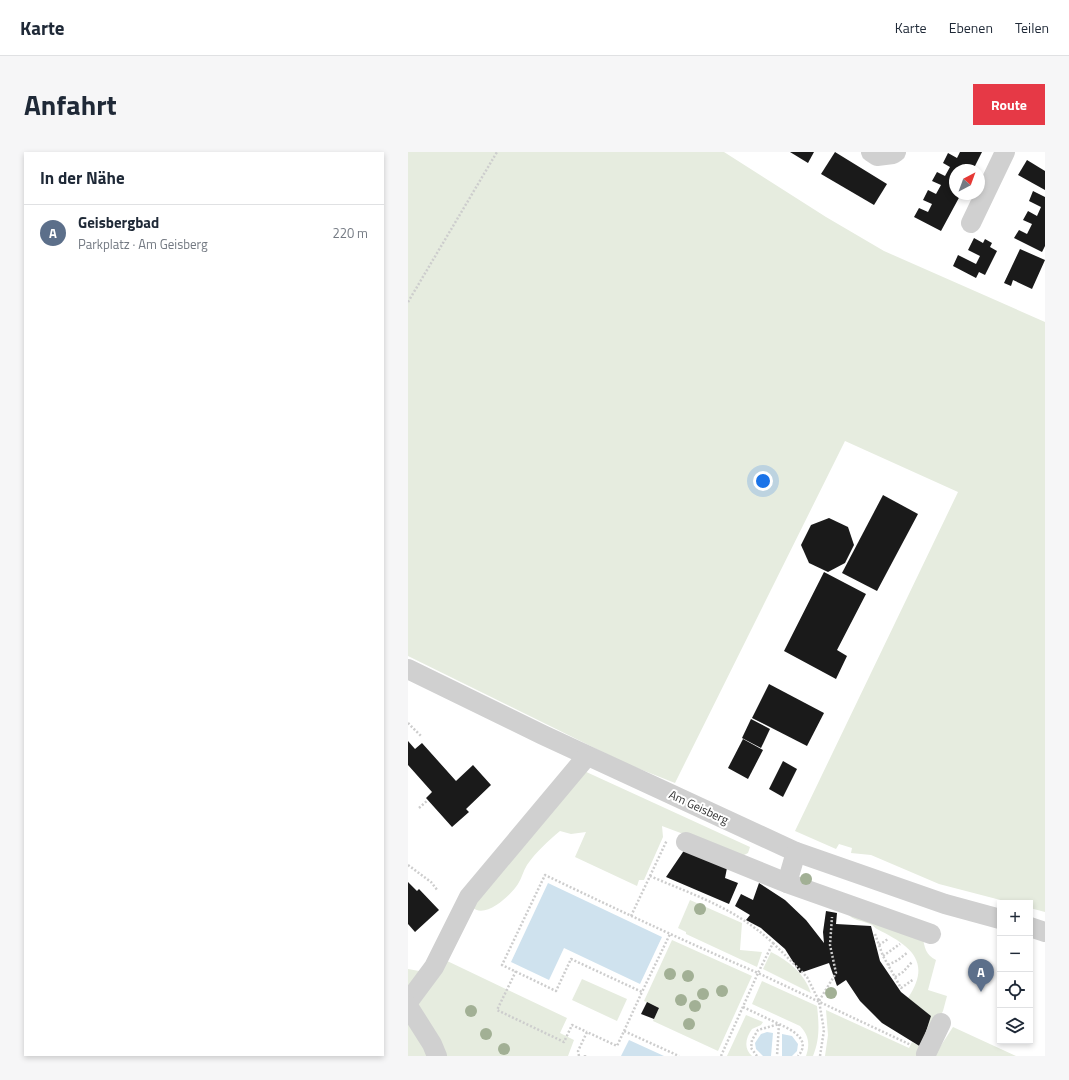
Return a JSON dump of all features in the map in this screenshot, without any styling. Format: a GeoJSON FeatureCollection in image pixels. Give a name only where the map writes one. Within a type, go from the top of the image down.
{"type":"FeatureCollection","features":[{"type":"Feature","properties":{"kind":"street"},"geometry":{"type":"LineString","coordinates":[[871,152],[877,156],[893,154],[896,152]]}},
{"type":"Feature","properties":{"kind":"street"},"geometry":{"type":"LineString","coordinates":[[971,223],[1005,152]]}},
{"type":"Feature","properties":{"kind":"street","name":"Am Geisberg"},"geometry":{"type":"LineString","coordinates":[[408,669],[587,756],[796,852],[945,904],[997,918]]}},
{"type":"Feature","properties":{"kind":"street"},"geometry":{"type":"LineString","coordinates":[[408,1002],[434,967],[469,897],[587,756]]}},
{"type":"Feature","properties":{"kind":"street"},"geometry":{"type":"LineString","coordinates":[[686,842],[832,900],[931,934]]}},
{"type":"Feature","properties":{"kind":"street"},"geometry":{"type":"LineString","coordinates":[[787,883],[796,852]]}},
{"type":"Feature","properties":{"kind":"street"},"geometry":{"type":"LineString","coordinates":[[1033,929],[1045,932]]}},
{"type":"Feature","properties":{"kind":"street"},"geometry":{"type":"LineString","coordinates":[[408,1006],[432,1044],[437,1056]]}},
{"type":"Feature","properties":{"kind":"street"},"geometry":{"type":"LineString","coordinates":[[926,1054],[941,1023]]}},
{"type":"Feature","properties":{"kind":"path"},"geometry":{"type":"LineString","coordinates":[[408,302],[497,152]]}},
{"type":"Feature","properties":{"kind":"path"},"geometry":{"type":"LineString","coordinates":[[408,723],[421,736]]}},
{"type":"Feature","properties":{"kind":"path"},"geometry":{"type":"LineString","coordinates":[[419,808],[428,800]]}},
{"type":"Feature","properties":{"kind":"path"},"geometry":{"type":"LineString","coordinates":[[631,916],[669,836],[686,842]]}},
{"type":"Feature","properties":{"kind":"path"},"geometry":{"type":"LineString","coordinates":[[408,864],[431,882],[438,891]]}},
{"type":"Feature","properties":{"kind":"path"},"geometry":{"type":"LineString","coordinates":[[642,992],[571,959],[556,991],[502,965],[545,875],[670,934],[819,1001],[926,1054]]}},
{"type":"Feature","properties":{"kind":"path"},"geometry":{"type":"LineString","coordinates":[[650,876],[728,910],[756,928],[807,977],[819,1001],[824,1030],[820,1056]]}},
{"type":"Feature","properties":{"kind":"path"},"geometry":{"type":"LineString","coordinates":[[819,1001],[836,973],[830,945],[832,900]]}},
{"type":"Feature","properties":{"kind":"path"},"geometry":{"type":"LineString","coordinates":[[874,931],[883,956],[901,988],[914,979]]}},
{"type":"Feature","properties":{"kind":"path"},"geometry":{"type":"LineString","coordinates":[[516,971],[497,1010],[564,1042],[572,1025],[617,1046],[670,934]]}},
{"type":"Feature","properties":{"kind":"path"},"geometry":{"type":"LineString","coordinates":[[879,945],[888,939]]}},
{"type":"Feature","properties":{"kind":"path"},"geometry":{"type":"LineString","coordinates":[[721,1056],[773,943]]}},
{"type":"Feature","properties":{"kind":"path"},"geometry":{"type":"LineString","coordinates":[[883,956],[900,944]]}},
{"type":"Feature","properties":{"kind":"path"},"geometry":{"type":"LineString","coordinates":[[888,965],[907,953]]}},
{"type":"Feature","properties":{"kind":"path"},"geometry":{"type":"LineString","coordinates":[[895,977],[903,972],[912,962]]}},
{"type":"Feature","properties":{"kind":"path"},"geometry":{"type":"LineString","coordinates":[[743,1007],[798,1034],[803,1044],[802,1052],[798,1056]]}},
{"type":"Feature","properties":{"kind":"path"},"geometry":{"type":"LineString","coordinates":[[777,1056],[779,1024]]}},
{"type":"Feature","properties":{"kind":"path"},"geometry":{"type":"LineString","coordinates":[[757,1056],[751,1048],[752,1040],[758,1030],[779,1024]]}},
{"type":"Feature","properties":{"kind":"path"},"geometry":{"type":"LineString","coordinates":[[624,1031],[679,1056]]}},
{"type":"Feature","properties":{"kind":"path"},"geometry":{"type":"LineString","coordinates":[[579,1056],[578,1051],[587,1032]]}},
{"type":"Feature","properties":{"kind":"shaded area"},"geometry":{"type":"Polygon","coordinates":[[[408,152],[724,152],[826,217],[884,251],[1045,322],[1045,912],[1033,909],[1033,900],[1000,900],[939,884],[871,855],[851,853],[852,848],[839,844],[836,849],[795,831],[958,492],[845,441],[675,783],[627,764],[408,656],[408,152]]]}},
{"type":"Feature","properties":{"kind":"shaded area"},"geometry":{"type":"Polygon","coordinates":[[[582,770],[750,847],[748,853],[742,856],[662,826],[663,837],[644,880],[639,880],[637,886],[575,857],[586,832],[571,834],[560,831],[534,856],[526,867],[515,889],[504,900],[484,910],[477,910],[472,907],[582,770]]]}},
{"type":"Feature","properties":{"kind":"shaded area"},"geometry":{"type":"Polygon","coordinates":[[[690,900],[742,923],[740,950],[762,952],[757,967],[686,934],[686,932],[678,928],[690,900]]]}},
{"type":"Feature","properties":{"kind":"shaded area"},"geometry":{"type":"Polygon","coordinates":[[[848,914],[923,937],[926,950],[930,956],[936,960],[928,990],[947,996],[943,1011],[925,1047],[938,1050],[953,1027],[1016,1056],[825,1056],[828,1035],[826,1010],[909,1048],[912,1042],[921,1047],[931,1016],[908,998],[915,985],[918,974],[918,964],[914,956],[899,941],[871,924],[855,919],[848,914]]]}},
{"type":"Feature","properties":{"kind":"shaded area"},"geometry":{"type":"Polygon","coordinates":[[[672,940],[752,976],[718,1051],[653,1021],[659,1008],[644,1001],[672,940]]]}},
{"type":"Feature","properties":{"kind":"shaded area"},"geometry":{"type":"Polygon","coordinates":[[[771,952],[784,959],[795,968],[804,979],[811,993],[763,969],[771,952]]]}},
{"type":"Feature","properties":{"kind":"shaded area"},"geometry":{"type":"Polygon","coordinates":[[[443,959],[567,1018],[560,1033],[574,1040],[568,1056],[408,1056],[408,969],[436,974],[443,959]]]}},
{"type":"Feature","properties":{"kind":"shaded area"},"geometry":{"type":"Polygon","coordinates":[[[582,979],[627,999],[617,1021],[572,1000],[582,979]]]}},
{"type":"Feature","properties":{"kind":"shaded area"},"geometry":{"type":"Polygon","coordinates":[[[762,981],[817,1006],[817,1044],[813,1056],[806,1056],[808,1040],[800,1026],[752,1004],[762,981]]]}},
{"type":"Feature","properties":{"kind":"shaded area"},"geometry":{"type":"Polygon","coordinates":[[[746,1015],[763,1022],[761,1025],[752,1029],[748,1035],[746,1046],[747,1050],[752,1056],[727,1056],[746,1015]]]}},
{"type":"Feature","properties":{"kind":"water"},"geometry":{"type":"Polygon","coordinates":[[[548,883],[662,937],[640,984],[564,948],[549,980],[511,962],[548,883]]]}},
{"type":"Feature","properties":{"kind":"water"},"geometry":{"type":"Polygon","coordinates":[[[767,1032],[773,1033],[771,1056],[763,1056],[756,1049],[755,1043],[761,1034],[767,1032]]]}},
{"type":"Feature","properties":{"kind":"water"},"geometry":{"type":"Polygon","coordinates":[[[782,1034],[792,1036],[798,1044],[797,1051],[792,1056],[782,1056],[782,1034]]]}},
{"type":"Feature","properties":{"kind":"water"},"geometry":{"type":"Polygon","coordinates":[[[629,1040],[664,1056],[621,1056],[629,1040]]]}},
{"type":"Feature","properties":{"kind":"building"},"geometry":{"type":"Polygon","coordinates":[[[790,152],[814,152],[808,163],[790,152]]]}},
{"type":"Feature","properties":{"kind":"building"},"geometry":{"type":"Polygon","coordinates":[[[835,152],[887,184],[874,205],[821,174],[835,152]]]}},
{"type":"Feature","properties":{"kind":"building"},"geometry":{"type":"Polygon","coordinates":[[[960,152],[982,152],[976,164],[949,164],[949,166],[943,163],[948,153],[957,158],[960,152]]]}},
{"type":"Feature","properties":{"kind":"building"},"geometry":{"type":"Polygon","coordinates":[[[1027,160],[1045,171],[1045,190],[1018,175],[1027,160]]]}},
{"type":"Feature","properties":{"kind":"building"},"geometry":{"type":"Polygon","coordinates":[[[949,169],[949,200],[958,200],[941,231],[914,217],[919,208],[928,212],[932,204],[923,200],[928,190],[936,194],[941,185],[932,181],[937,172],[945,176],[949,169]]]}},
{"type":"Feature","properties":{"kind":"building"},"geometry":{"type":"Polygon","coordinates":[[[1033,191],[1045,197],[1045,246],[1042,252],[1014,238],[1019,230],[1027,234],[1032,224],[1023,220],[1028,211],[1037,216],[1041,207],[1029,201],[1033,191]]]}},
{"type":"Feature","properties":{"kind":"building"},"geometry":{"type":"Polygon","coordinates":[[[974,238],[983,243],[985,239],[992,243],[990,247],[997,251],[985,275],[979,272],[976,278],[953,266],[958,255],[976,264],[980,256],[968,250],[974,238]]]}},
{"type":"Feature","properties":{"kind":"building"},"geometry":{"type":"Polygon","coordinates":[[[1020,249],[1045,260],[1032,289],[1013,280],[1011,286],[1004,283],[1020,249]]]}},
{"type":"Feature","properties":{"kind":"building"},"geometry":{"type":"Polygon","coordinates":[[[883,495],[918,514],[877,591],[842,573],[883,495]]]}},
{"type":"Feature","properties":{"kind":"building"},"geometry":{"type":"Polygon","coordinates":[[[829,518],[848,527],[854,545],[845,563],[828,572],[809,563],[801,545],[811,525],[829,518]]]}},
{"type":"Feature","properties":{"kind":"building"},"geometry":{"type":"Polygon","coordinates":[[[824,572],[866,594],[837,650],[847,656],[836,679],[784,651],[824,572]]]}},
{"type":"Feature","properties":{"kind":"building"},"geometry":{"type":"Polygon","coordinates":[[[769,684],[824,713],[807,746],[752,718],[769,684]]]}},
{"type":"Feature","properties":{"kind":"building"},"geometry":{"type":"Polygon","coordinates":[[[751,719],[770,729],[761,748],[742,738],[751,719]]]}},
{"type":"Feature","properties":{"kind":"building"},"geometry":{"type":"Polygon","coordinates":[[[743,739],[763,750],[748,779],[728,768],[743,739]]]}},
{"type":"Feature","properties":{"kind":"building"},"geometry":{"type":"Polygon","coordinates":[[[408,741],[415,749],[422,743],[456,781],[473,765],[491,785],[466,809],[469,812],[452,827],[426,798],[432,792],[408,765],[408,741]]]}},
{"type":"Feature","properties":{"kind":"building"},"geometry":{"type":"Polygon","coordinates":[[[783,761],[797,769],[783,797],[769,789],[783,761]]]}},
{"type":"Feature","properties":{"kind":"building"},"geometry":{"type":"Polygon","coordinates":[[[685,849],[727,868],[725,878],[738,883],[729,904],[666,877],[685,849]]]}},
{"type":"Feature","properties":{"kind":"building"},"geometry":{"type":"Polygon","coordinates":[[[408,882],[417,891],[419,889],[439,910],[415,932],[408,924],[408,882]]]}},
{"type":"Feature","properties":{"kind":"building"},"geometry":{"type":"Polygon","coordinates":[[[759,883],[785,900],[806,920],[824,943],[823,932],[826,911],[837,913],[836,924],[871,926],[880,961],[901,992],[931,1016],[921,1047],[882,1023],[860,1001],[846,980],[837,986],[829,963],[800,973],[785,949],[761,928],[746,920],[750,915],[735,906],[741,894],[753,900],[759,883]]]}},
{"type":"Feature","properties":{"kind":"building"},"geometry":{"type":"Polygon","coordinates":[[[647,1002],[659,1008],[654,1019],[641,1014],[647,1002]]]}},
{"type":"Feature","properties":{"kind":"place","name":"Geisbergbad"},"geometry":{"type":"Point","coordinates":[981,992]}}]}
